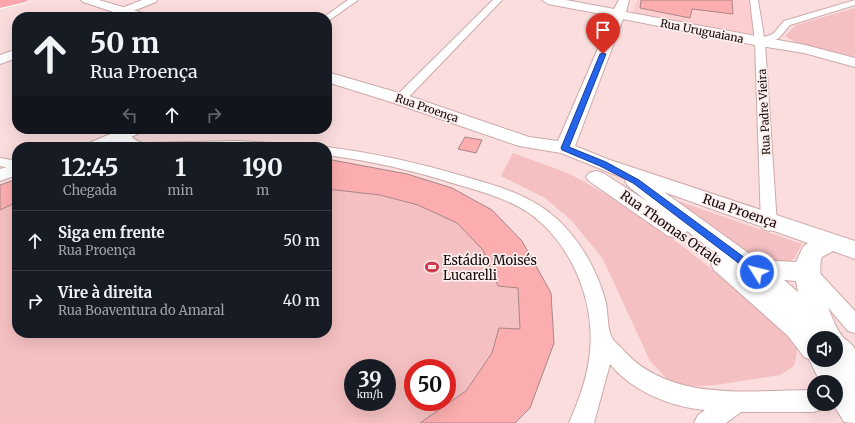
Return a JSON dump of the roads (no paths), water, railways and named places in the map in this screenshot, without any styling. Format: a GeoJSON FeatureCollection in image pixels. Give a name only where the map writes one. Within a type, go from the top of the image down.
{"type":"FeatureCollection","features":[{"type":"Feature","properties":{"kind":"main road"},"geometry":{"type":"LineString","coordinates":[[0,4],[22,0]]}},
{"type":"Feature","properties":{"kind":"main road"},"geometry":{"type":"LineString","coordinates":[[87,0],[126,12]]}},
{"type":"Feature","properties":{"kind":"main road","name":"Rua Uruguaiana"},"geometry":{"type":"LineString","coordinates":[[548,0],[760,42],[805,49],[855,63]]}},
{"type":"Feature","properties":{"kind":"main road"},"geometry":{"type":"LineString","coordinates":[[565,148],[624,0]]}},
{"type":"Feature","properties":{"kind":"main road","name":"Rua Proença"},"geometry":{"type":"LineString","coordinates":[[332,79],[400,99],[526,142],[565,148],[599,170],[647,190],[775,224]]}},
{"type":"Feature","properties":{"kind":"main road","name":"Rua Proença"},"geometry":{"type":"LineString","coordinates":[[526,142],[550,156],[775,224],[855,250]]}},
{"type":"Feature","properties":{"kind":"main road","name":"Rua Thomas Ortale"},"geometry":{"type":"LineString","coordinates":[[599,170],[736,274],[798,328],[807,332]]}},
{"type":"Feature","properties":{"kind":"main road","name":"Rua Thomas Ortale"},"geometry":{"type":"LineString","coordinates":[[647,190],[753,269],[816,331]]}},
{"type":"Feature","properties":{"kind":"main road"},"geometry":{"type":"LineString","coordinates":[[823,331],[811,289],[808,272],[808,260],[811,253],[830,243]]}},
{"type":"Feature","properties":{"kind":"main road"},"geometry":{"type":"LineString","coordinates":[[753,269],[808,272]]}},
{"type":"Feature","properties":{"kind":"main road","name":"Rua Thomas Ortale"},"geometry":{"type":"LineString","coordinates":[[843,359],[855,372]]}},
{"type":"Feature","properties":{"kind":"main road"},"geometry":{"type":"LineString","coordinates":[[827,367],[849,405]]}},
{"type":"Feature","properties":{"kind":"street"},"geometry":{"type":"LineString","coordinates":[[123,11],[152,0]]}},
{"type":"Feature","properties":{"kind":"street"},"geometry":{"type":"LineString","coordinates":[[332,15],[354,0]]}},
{"type":"Feature","properties":{"kind":"street"},"geometry":{"type":"LineString","coordinates":[[400,99],[498,0]]}},
{"type":"Feature","properties":{"kind":"street","name":"Rua Padre Vieira"},"geometry":{"type":"LineString","coordinates":[[754,0],[760,42],[775,224]]}},
{"type":"Feature","properties":{"kind":"street"},"geometry":{"type":"LineString","coordinates":[[760,42],[776,36],[787,22],[855,2]]}},
{"type":"Feature","properties":{"kind":"street"},"geometry":{"type":"LineString","coordinates":[[0,60],[12,55]]}},
{"type":"Feature","properties":{"kind":"street"},"geometry":{"type":"LineString","coordinates":[[107,142],[125,134]]}},
{"type":"Feature","properties":{"kind":"street"},"geometry":{"type":"LineString","coordinates":[[128,142],[125,140],[129,134]]}},
{"type":"Feature","properties":{"kind":"street"},"geometry":{"type":"LineString","coordinates":[[332,152],[356,154],[405,164],[484,187],[511,197],[535,210],[562,234],[582,261],[594,295],[601,340],[598,366],[585,422]]}},
{"type":"Feature","properties":{"kind":"street"},"geometry":{"type":"LineString","coordinates":[[0,162],[12,165]]}},
{"type":"Feature","properties":{"kind":"street"},"geometry":{"type":"LineString","coordinates":[[0,175],[12,171]]}},
{"type":"Feature","properties":{"kind":"street"},"geometry":{"type":"LineString","coordinates":[[808,272],[855,325]]}},
{"type":"Feature","properties":{"kind":"street"},"geometry":{"type":"LineString","coordinates":[[601,340],[610,352],[631,372],[660,389],[690,399],[735,403],[807,401]]}},
{"type":"Feature","properties":{"kind":"street"},"geometry":{"type":"LineString","coordinates":[[706,423],[735,403]]}},
{"type":"Feature","properties":{"kind":"place","name":"Estádio Moisés Lucarelli"},"geometry":{"type":"Point","coordinates":[432,267]}}]}
